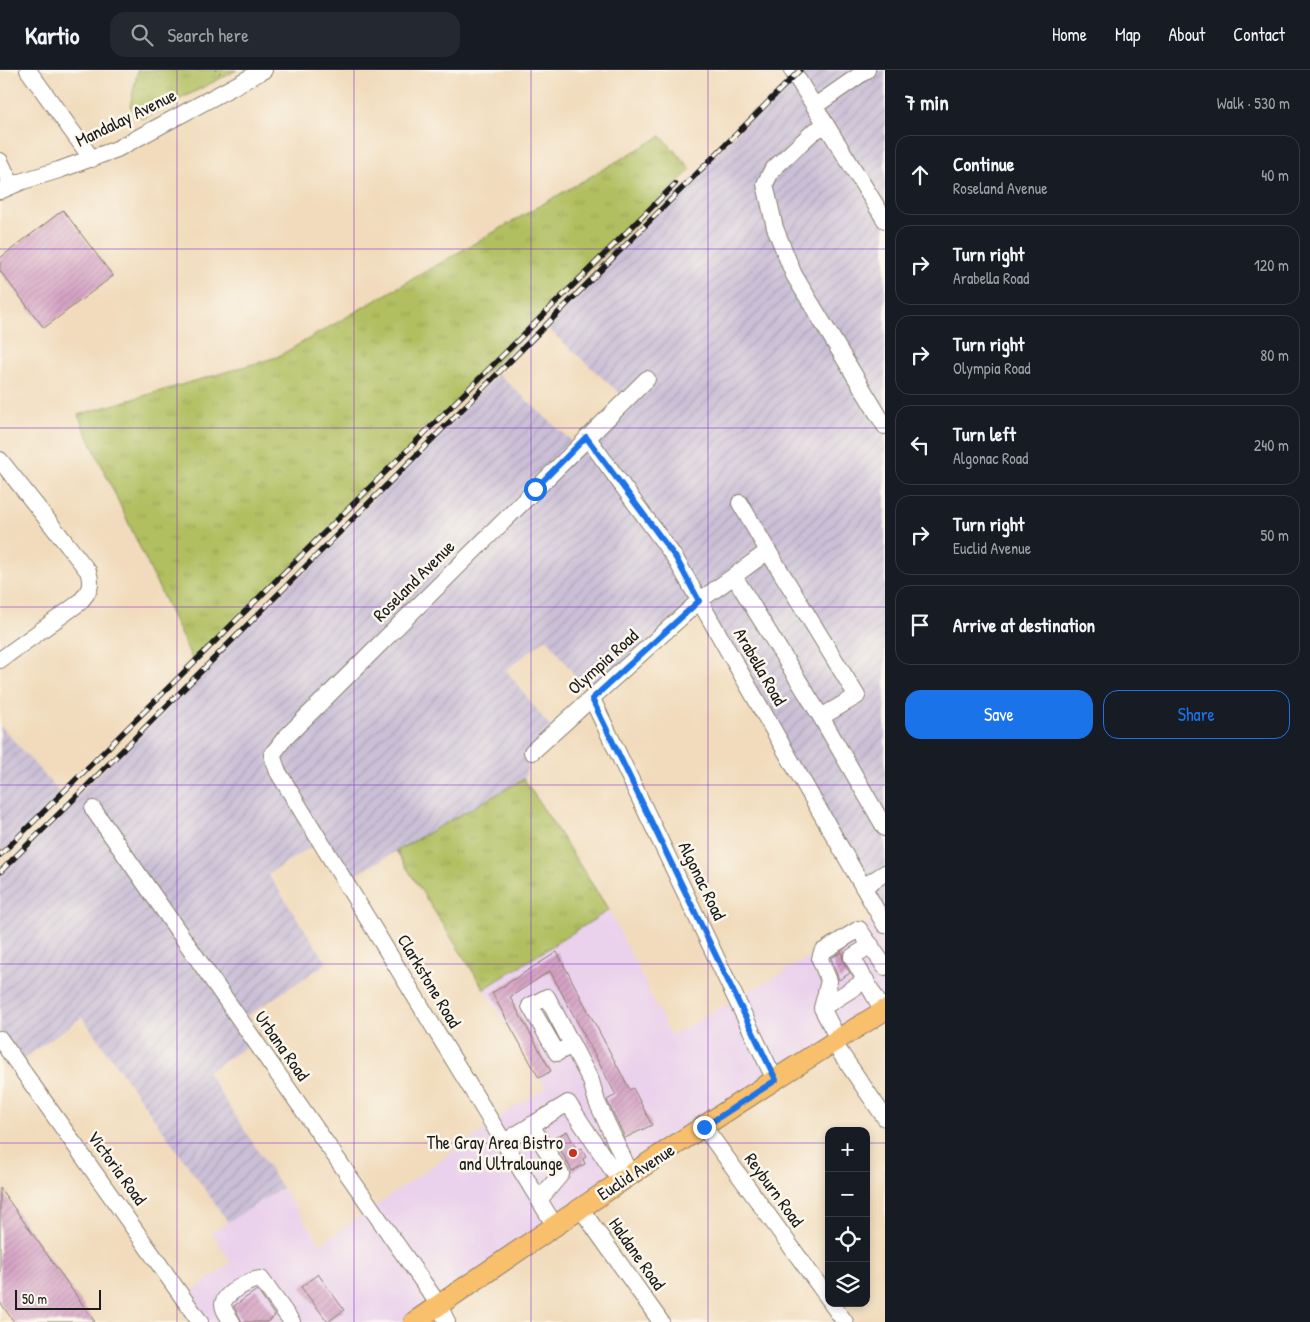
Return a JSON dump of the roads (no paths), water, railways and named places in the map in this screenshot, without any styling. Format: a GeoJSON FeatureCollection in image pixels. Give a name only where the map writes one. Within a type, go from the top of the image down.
{"type":"FeatureCollection","features":[{"type":"Feature","properties":{"kind":"main road","name":"Euclid Avenue"},"geometry":{"type":"LineString","coordinates":[[414,1322],[443,1314],[449,1300],[555,1226],[884,1010]]}},
{"type":"Feature","properties":{"kind":"street"},"geometry":{"type":"LineString","coordinates":[[28,70],[92,159]]}},
{"type":"Feature","properties":{"kind":"street","name":"Mandalay Avenue"},"geometry":{"type":"LineString","coordinates":[[6,188],[117,149],[264,70]]}},
{"type":"Feature","properties":{"kind":"street"},"geometry":{"type":"LineString","coordinates":[[792,70],[885,220]]}},
{"type":"Feature","properties":{"kind":"street"},"geometry":{"type":"LineString","coordinates":[[815,106],[867,70]]}},
{"type":"Feature","properties":{"kind":"street"},"geometry":{"type":"LineString","coordinates":[[826,125],[813,132],[784,158],[772,170],[765,184],[775,228],[794,275],[885,426]]}},
{"type":"Feature","properties":{"kind":"street"},"geometry":{"type":"LineString","coordinates":[[0,161],[6,188]]}},
{"type":"Feature","properties":{"kind":"street","name":"Roseland Avenue"},"geometry":{"type":"LineString","coordinates":[[272,755],[284,739],[586,437],[647,379]]}},
{"type":"Feature","properties":{"kind":"street","name":"Arabella Road"},"geometry":{"type":"LineString","coordinates":[[586,437],[676,558],[885,925]]}},
{"type":"Feature","properties":{"kind":"street"},"geometry":{"type":"LineString","coordinates":[[0,460],[88,571],[91,580],[89,592],[78,603],[0,660]]}},
{"type":"Feature","properties":{"kind":"street"},"geometry":{"type":"LineString","coordinates":[[740,503],[857,696],[821,717]]}},
{"type":"Feature","properties":{"kind":"street","name":"Olympia Road"},"geometry":{"type":"LineString","coordinates":[[532,752],[699,601],[768,552]]}},
{"type":"Feature","properties":{"kind":"street"},"geometry":{"type":"LineString","coordinates":[[734,576],[821,717],[885,828]]}},
{"type":"Feature","properties":{"kind":"street","name":"Algonac Road"},"geometry":{"type":"LineString","coordinates":[[592,699],[776,1080]]}},
{"type":"Feature","properties":{"kind":"street","name":"Clarkstone Road"},"geometry":{"type":"LineString","coordinates":[[272,755],[278,772],[555,1226]]}},
{"type":"Feature","properties":{"kind":"street","name":"Urbana Road"},"geometry":{"type":"LineString","coordinates":[[93,809],[443,1314]]}},
{"type":"Feature","properties":{"kind":"street"},"geometry":{"type":"LineString","coordinates":[[864,887],[885,873]]}},
{"type":"Feature","properties":{"kind":"street"},"geometry":{"type":"LineString","coordinates":[[885,967],[859,929],[822,952],[820,959],[829,981],[822,1008],[835,1041],[885,1118]]}},
{"type":"Feature","properties":{"kind":"street"},"geometry":{"type":"LineString","coordinates":[[871,945],[852,957],[884,1010]]}},
{"type":"Feature","properties":{"kind":"street"},"geometry":{"type":"LineString","coordinates":[[822,1008],[866,980]]}},
{"type":"Feature","properties":{"kind":"street","name":"Victoria Road"},"geometry":{"type":"LineString","coordinates":[[0,1039],[200,1322]]}},
{"type":"Feature","properties":{"kind":"street"},"geometry":{"type":"LineString","coordinates":[[572,1045],[591,1081],[626,1179]]}},
{"type":"Feature","properties":{"kind":"street"},"geometry":{"type":"LineString","coordinates":[[504,1142],[568,1103],[626,1179]]}},
{"type":"Feature","properties":{"kind":"street"},"geometry":{"type":"LineString","coordinates":[[531,1125],[561,1174],[539,1200]]}},
{"type":"Feature","properties":{"kind":"street","name":"Reyburn Road"},"geometry":{"type":"LineString","coordinates":[[704,1127],[825,1294]]}},
{"type":"Feature","properties":{"kind":"street","name":"Haldane Road"},"geometry":{"type":"LineString","coordinates":[[581,1209],[661,1322]]}},
{"type":"Feature","properties":{"kind":"street"},"geometry":{"type":"LineString","coordinates":[[232,1322],[225,1312],[223,1304],[226,1296],[254,1279],[261,1279],[292,1322]]}},
{"type":"Feature","properties":{"kind":"street"},"geometry":{"type":"LineString","coordinates":[[835,1307],[845,1322]]}},
{"type":"Feature","properties":{"kind":"railway"},"geometry":{"type":"LineString","coordinates":[[0,872],[800,70]]}},
{"type":"Feature","properties":{"kind":"railway"},"geometry":{"type":"LineString","coordinates":[[0,855],[675,184]]}},
{"type":"Feature","properties":{"kind":"place","name":"The Gray Area Bistro and Ultralounge"},"geometry":{"type":"Point","coordinates":[573,1153]}}]}
